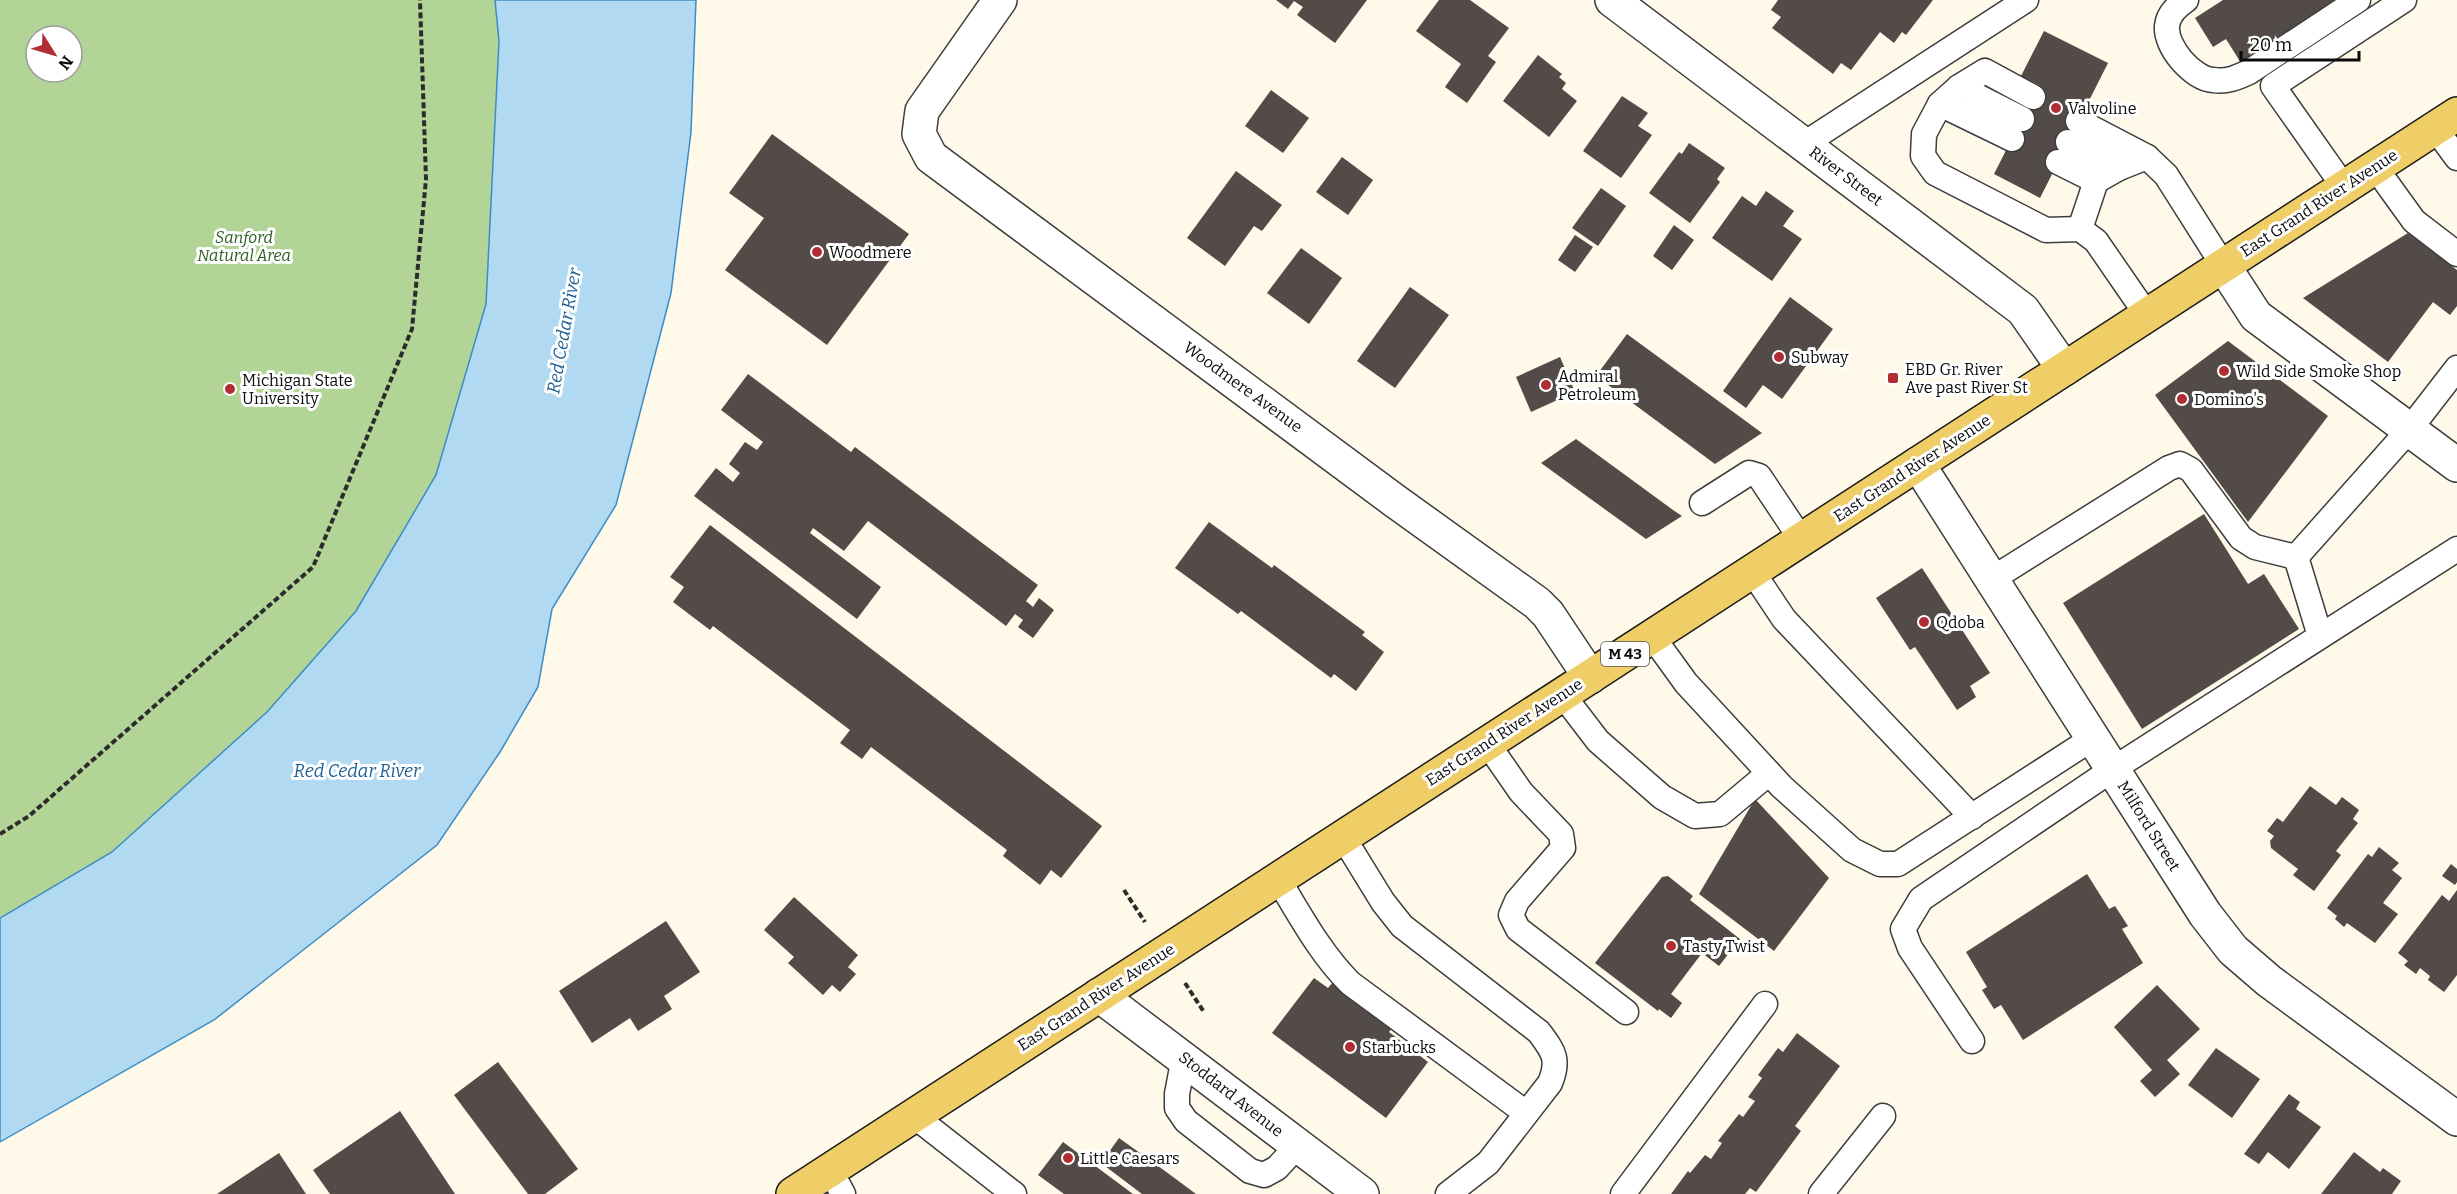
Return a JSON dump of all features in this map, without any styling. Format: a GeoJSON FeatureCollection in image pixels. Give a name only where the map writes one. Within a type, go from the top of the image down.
{"type":"FeatureCollection","features":[{"type":"Feature","properties":{"kind":"main road","name":"East Grand River Avenue"},"geometry":{"type":"LineString","coordinates":[[792,1194],[836,1182],[914,1115],[2446,121]]}},
{"type":"Feature","properties":{"kind":"street","name":"Woodmere Avenue"},"geometry":{"type":"LineString","coordinates":[[1000,0],[922,111],[919,134],[931,157],[1440,534],[1537,603],[1548,614],[1590,677]]}},
{"type":"Feature","properties":{"kind":"street","name":"River Street"},"geometry":{"type":"LineString","coordinates":[[1612,0],[2023,310],[2064,369]]}},
{"type":"Feature","properties":{"kind":"street"},"geometry":{"type":"LineString","coordinates":[[2223,265],[2256,316],[2457,465]]}},
{"type":"Feature","properties":{"kind":"street","name":"Milford Street"},"geometry":{"type":"LineString","coordinates":[[1918,464],[2205,915],[2233,950],[2269,981],[2457,1119]]}},
{"type":"Feature","properties":{"kind":"street","name":"Stoddard Avenue"},"geometry":{"type":"LineString","coordinates":[[1100,995],[1298,1145],[1352,1191]]}},
{"type":"Feature","properties":{"kind":"lane"},"geometry":{"type":"LineString","coordinates":[[1804,144],[2026,0]]}},
{"type":"Feature","properties":{"kind":"lane"},"geometry":{"type":"LineString","coordinates":[[2186,0],[2172,11],[2167,26],[2170,43],[2177,56],[2210,81],[2231,80],[2249,72],[2358,0]]}},
{"type":"Feature","properties":{"kind":"lane"},"geometry":{"type":"LineString","coordinates":[[2344,187],[2273,86],[2404,0]]}},
{"type":"Feature","properties":{"kind":"lane"},"geometry":{"type":"LineString","coordinates":[[2033,97],[1985,72],[1959,87],[1940,104],[1924,134],[1923,156],[1935,173],[2046,230],[2080,230],[2096,241],[2147,315]]}},
{"type":"Feature","properties":{"kind":"lane"},"geometry":{"type":"LineString","coordinates":[[1940,104],[2017,129],[1959,87]]}},
{"type":"Feature","properties":{"kind":"lane"},"geometry":{"type":"LineString","coordinates":[[2446,121],[2457,158]]}},
{"type":"Feature","properties":{"kind":"lane"},"geometry":{"type":"LineString","coordinates":[[2068,142],[2096,181]]}},
{"type":"Feature","properties":{"kind":"lane"},"geometry":{"type":"LineString","coordinates":[[2068,142],[2147,157],[2166,175],[2223,265]]}},
{"type":"Feature","properties":{"kind":"lane"},"geometry":{"type":"LineString","coordinates":[[2068,142],[2119,168]]}},
{"type":"Feature","properties":{"kind":"lane"},"geometry":{"type":"LineString","coordinates":[[2080,230],[2096,181],[2119,168],[2147,157]]}},
{"type":"Feature","properties":{"kind":"lane"},"geometry":{"type":"LineString","coordinates":[[2375,167],[2414,221],[2457,254]]}},
{"type":"Feature","properties":{"kind":"lane"},"geometry":{"type":"LineString","coordinates":[[2296,558],[2409,430],[2457,368]]}},
{"type":"Feature","properties":{"kind":"lane"},"geometry":{"type":"LineString","coordinates":[[1992,579],[2169,468],[2180,464],[2191,470],[2241,538],[2255,547],[2296,558]]}},
{"type":"Feature","properties":{"kind":"lane"},"geometry":{"type":"LineString","coordinates":[[1702,503],[1749,473],[1759,476],[1802,539]]}},
{"type":"Feature","properties":{"kind":"lane"},"geometry":{"type":"LineString","coordinates":[[1972,1041],[1910,948],[1903,929],[1910,913],[1921,899],[2113,769],[2457,549]]}},
{"type":"Feature","properties":{"kind":"lane"},"geometry":{"type":"LineString","coordinates":[[2296,558],[2320,636]]}},
{"type":"Feature","properties":{"kind":"lane"},"geometry":{"type":"LineString","coordinates":[[1752,571],[1784,619],[1972,818]]}},
{"type":"Feature","properties":{"kind":"lane"},"geometry":{"type":"LineString","coordinates":[[1652,636],[1686,682],[1769,773],[1852,850],[1880,864],[1898,864],[2093,738]]}},
{"type":"Feature","properties":{"kind":"lane"},"geometry":{"type":"LineString","coordinates":[[1562,694],[1598,741],[1662,796],[1695,816],[1720,814],[1769,773]]}},
{"type":"Feature","properties":{"kind":"lane"},"geometry":{"type":"LineString","coordinates":[[1487,743],[1521,792],[1561,834],[1563,849],[1517,901],[1511,915],[1518,929],[1626,1012]]}},
{"type":"Feature","properties":{"kind":"lane"},"geometry":{"type":"LineString","coordinates":[[1343,837],[1383,902],[1402,926],[1539,1032],[1551,1048],[1556,1068],[1550,1083],[1488,1163],[1448,1194]]}},
{"type":"Feature","properties":{"kind":"lane"},"geometry":{"type":"LineString","coordinates":[[1278,879],[1319,945],[1350,983],[1526,1113]]}},
{"type":"Feature","properties":{"kind":"lane"},"geometry":{"type":"LineString","coordinates":[[1623,1194],[1765,1004]]}},
{"type":"Feature","properties":{"kind":"lane"},"geometry":{"type":"LineString","coordinates":[[1184,1057],[1177,1108],[1186,1121],[1250,1171],[1264,1175],[1277,1168],[1298,1145]]}},
{"type":"Feature","properties":{"kind":"lane"},"geometry":{"type":"LineString","coordinates":[[914,1115],[1014,1194]]}},
{"type":"Feature","properties":{"kind":"lane"},"geometry":{"type":"LineString","coordinates":[[1821,1194],[1883,1116]]}},
{"type":"Feature","properties":{"kind":"path"},"geometry":{"type":"LineString","coordinates":[[0,834],[29,816],[313,567],[412,328],[426,179],[420,0]]}},
{"type":"Feature","properties":{"kind":"green space","name":"Sanford Natural Area"},"geometry":{"type":"Polygon","coordinates":[[[0,0],[495,0],[499,41],[486,304],[436,475],[356,611],[267,712],[112,852],[0,918],[0,0]]]}},
{"type":"Feature","properties":{"kind":"water","name":"Red Cedar River"},"geometry":{"type":"Polygon","coordinates":[[[495,0],[696,0],[691,132],[671,293],[616,505],[552,609],[538,687],[500,752],[437,845],[214,1020],[0,1142],[0,918],[112,852],[267,712],[356,611],[436,475],[486,304],[499,41],[495,0]]]}},
{"type":"Feature","properties":{"kind":"building"},"geometry":{"type":"Polygon","coordinates":[[[1276,0],[1367,0],[1335,43],[1297,15],[1303,7],[1294,1],[1288,9],[1276,0]]]}},
{"type":"Feature","properties":{"kind":"building"},"geometry":{"type":"Polygon","coordinates":[[[1439,0],[1470,0],[1509,28],[1488,56],[1496,62],[1467,103],[1445,87],[1461,64],[1416,31],[1439,0]]]}},
{"type":"Feature","properties":{"kind":"building"},"geometry":{"type":"Polygon","coordinates":[[[1778,0],[1933,0],[1906,35],[1902,32],[1894,43],[1880,32],[1851,70],[1841,63],[1833,74],[1772,28],[1781,17],[1771,10],[1778,0]]]}},
{"type":"Feature","properties":{"kind":"building"},"geometry":{"type":"Polygon","coordinates":[[[2223,0],[2354,0],[2241,63],[2226,39],[2213,47],[2195,18],[2223,0]]]}},
{"type":"Feature","properties":{"kind":"building","name":"Valvoline"},"geometry":{"type":"Polygon","coordinates":[[[2044,31],[2108,63],[2040,198],[1994,174],[2039,85],[2021,76],[2044,31]]]}},
{"type":"Feature","properties":{"kind":"building"},"geometry":{"type":"Polygon","coordinates":[[[1538,55],[1562,74],[1559,77],[1566,83],[1562,89],[1577,101],[1549,137],[1503,101],[1538,55]]]}},
{"type":"Feature","properties":{"kind":"building"},"geometry":{"type":"Polygon","coordinates":[[[1271,90],[1309,118],[1283,153],[1245,126],[1271,90]]]}},
{"type":"Feature","properties":{"kind":"building"},"geometry":{"type":"Polygon","coordinates":[[[1622,96],[1648,113],[1638,126],[1652,135],[1621,178],[1583,151],[1622,96]]]}},
{"type":"Feature","properties":{"kind":"building","name":"Woodmere"},"geometry":{"type":"Polygon","coordinates":[[[772,134],[909,234],[827,345],[725,270],[764,218],[729,193],[772,134]]]}},
{"type":"Feature","properties":{"kind":"building"},"geometry":{"type":"Polygon","coordinates":[[[1689,143],[1725,168],[1717,179],[1720,182],[1690,223],[1649,193],[1679,152],[1682,154],[1689,143]]]}},
{"type":"Feature","properties":{"kind":"building"},"geometry":{"type":"Polygon","coordinates":[[[1342,157],[1373,180],[1348,215],[1316,192],[1342,157]]]}},
{"type":"Feature","properties":{"kind":"building"},"geometry":{"type":"Polygon","coordinates":[[[1236,171],[1282,205],[1262,231],[1254,226],[1225,266],[1187,238],[1236,171]]]}},
{"type":"Feature","properties":{"kind":"building"},"geometry":{"type":"Polygon","coordinates":[[[1601,188],[1626,206],[1598,246],[1572,228],[1601,188]]]}},
{"type":"Feature","properties":{"kind":"building"},"geometry":{"type":"Polygon","coordinates":[[[1766,191],[1794,211],[1783,226],[1802,239],[1772,281],[1712,238],[1742,196],[1756,206],[1766,191]]]}},
{"type":"Feature","properties":{"kind":"building"},"geometry":{"type":"Polygon","coordinates":[[[1674,225],[1694,240],[1672,270],[1653,256],[1674,225]]]}},
{"type":"Feature","properties":{"kind":"building"},"geometry":{"type":"Polygon","coordinates":[[[2408,233],[2457,270],[2457,306],[2450,315],[2433,302],[2388,362],[2303,298],[2408,233]]]}},
{"type":"Feature","properties":{"kind":"building"},"geometry":{"type":"Polygon","coordinates":[[[1575,235],[1593,247],[1575,272],[1558,260],[1575,235]]]}},
{"type":"Feature","properties":{"kind":"building"},"geometry":{"type":"Polygon","coordinates":[[[1301,248],[1342,278],[1309,324],[1267,293],[1301,248]]]}},
{"type":"Feature","properties":{"kind":"building"},"geometry":{"type":"Polygon","coordinates":[[[1410,287],[1449,315],[1395,388],[1357,361],[1410,287]]]}},
{"type":"Feature","properties":{"kind":"building","name":"Subway"},"geometry":{"type":"Polygon","coordinates":[[[1790,297],[1833,329],[1782,399],[1763,385],[1746,408],[1723,391],[1790,297]]]}},
{"type":"Feature","properties":{"kind":"building"},"geometry":{"type":"Polygon","coordinates":[[[1627,334],[1762,433],[1715,464],[1596,376],[1627,334]]]}},
{"type":"Feature","properties":{"kind":"building"},"geometry":{"type":"Polygon","coordinates":[[[2228,341],[2328,416],[2248,522],[2155,395],[2228,341]]]}},
{"type":"Feature","properties":{"kind":"building","name":"Admiral Petroleum"},"geometry":{"type":"Polygon","coordinates":[[[1560,357],[1575,392],[1531,412],[1516,377],[1560,357]]]}},
{"type":"Feature","properties":{"kind":"building"},"geometry":{"type":"Polygon","coordinates":[[[748,374],[851,452],[855,447],[1038,585],[1026,601],[1033,607],[1039,598],[1054,610],[1033,638],[1018,627],[1023,620],[1015,614],[1006,626],[868,521],[844,551],[813,528],[810,533],[881,587],[857,619],[694,496],[716,468],[733,482],[740,473],[729,464],[745,442],[757,450],[763,442],[721,410],[748,374]]]}},
{"type":"Feature","properties":{"kind":"building","name":"Admiral Petroleum"},"geometry":{"type":"Polygon","coordinates":[[[1576,439],[1682,516],[1646,539],[1541,463],[1576,439]]]}},
{"type":"Feature","properties":{"kind":"building"},"geometry":{"type":"Polygon","coordinates":[[[2204,514],[2248,584],[2264,574],[2299,629],[2142,729],[2063,603],[2204,514]]]}},
{"type":"Feature","properties":{"kind":"building"},"geometry":{"type":"Polygon","coordinates":[[[1209,522],[1272,568],[1274,565],[1365,632],[1362,635],[1384,652],[1356,691],[1334,674],[1331,678],[1241,611],[1238,614],[1175,568],[1209,522]]]}},
{"type":"Feature","properties":{"kind":"building"},"geometry":{"type":"Polygon","coordinates":[[[710,525],[1102,826],[1061,878],[1051,870],[1040,885],[1003,856],[1007,850],[871,747],[862,759],[840,743],[850,730],[713,626],[710,630],[673,602],[684,587],[670,577],[710,525]]]}},
{"type":"Feature","properties":{"kind":"building","name":"Qdoba"},"geometry":{"type":"Polygon","coordinates":[[[1922,568],[1990,673],[1970,686],[1976,697],[1957,710],[1915,647],[1910,650],[1876,598],[1922,568]]]}},
{"type":"Feature","properties":{"kind":"building"},"geometry":{"type":"Polygon","coordinates":[[[2310,786],[2336,805],[2342,797],[2359,810],[2353,819],[2358,823],[2336,851],[2341,855],[2314,891],[2293,875],[2298,869],[2271,848],[2270,841],[2274,836],[2267,831],[2277,818],[2283,822],[2310,786]]]}},
{"type":"Feature","properties":{"kind":"building"},"geometry":{"type":"Polygon","coordinates":[[[1755,799],[1829,878],[1774,951],[1699,894],[1755,799]]]}},
{"type":"Feature","properties":{"kind":"building"},"geometry":{"type":"Polygon","coordinates":[[[2379,847],[2399,863],[2392,870],[2402,878],[2383,903],[2398,914],[2375,943],[2347,923],[2344,927],[2335,919],[2337,916],[2327,908],[2368,854],[2372,857],[2379,847]]]}},
{"type":"Feature","properties":{"kind":"building"},"geometry":{"type":"Polygon","coordinates":[[[2451,864],[2457,869],[2455,885],[2442,876],[2451,864]]]}},
{"type":"Feature","properties":{"kind":"building"},"geometry":{"type":"Polygon","coordinates":[[[2087,874],[2109,909],[2115,906],[2128,926],[2122,929],[2143,963],[2023,1040],[2001,1005],[1994,1009],[1982,990],[1987,987],[1966,952],[2087,874]]]}},
{"type":"Feature","properties":{"kind":"building","name":"Tasty Twist"},"geometry":{"type":"Polygon","coordinates":[[[1668,876],[1693,896],[1690,900],[1740,939],[1719,966],[1702,953],[1671,994],[1682,1003],[1671,1018],[1659,1009],[1658,1011],[1595,963],[1662,877],[1668,876]]]}},
{"type":"Feature","properties":{"kind":"building"},"geometry":{"type":"Polygon","coordinates":[[[2457,890],[2457,975],[2444,992],[2428,980],[2430,976],[2420,968],[2416,974],[2404,965],[2408,961],[2398,953],[2442,895],[2449,901],[2457,890]]]}},
{"type":"Feature","properties":{"kind":"building"},"geometry":{"type":"Polygon","coordinates":[[[794,897],[858,955],[848,967],[856,974],[840,992],[832,985],[823,995],[788,963],[794,957],[764,930],[794,897]]]}},
{"type":"Feature","properties":{"kind":"building"},"geometry":{"type":"Polygon","coordinates":[[[666,921],[700,972],[664,996],[672,1009],[638,1031],[630,1018],[592,1043],[559,991],[666,921]]]}},
{"type":"Feature","properties":{"kind":"building","name":"Starbucks"},"geometry":{"type":"Polygon","coordinates":[[[1314,978],[1328,988],[1333,982],[1393,1027],[1389,1032],[1428,1062],[1386,1118],[1272,1033],[1314,978]]]}},
{"type":"Feature","properties":{"kind":"building"},"geometry":{"type":"Polygon","coordinates":[[[2157,985],[2200,1029],[2167,1060],[2180,1074],[2155,1097],[2140,1081],[2152,1070],[2114,1027],[2157,985]]]}},
{"type":"Feature","properties":{"kind":"building"},"geometry":{"type":"Polygon","coordinates":[[[1797,1033],[1840,1066],[1795,1126],[1801,1131],[1756,1192],[1750,1188],[1745,1194],[1671,1194],[1688,1171],[1690,1173],[1705,1155],[1711,1159],[1722,1143],[1718,1141],[1739,1114],[1743,1117],[1755,1101],[1748,1097],[1762,1078],[1758,1075],[1778,1048],[1783,1052],[1797,1033]]]}},
{"type":"Feature","properties":{"kind":"building"},"geometry":{"type":"Polygon","coordinates":[[[2216,1048],[2260,1079],[2232,1118],[2188,1085],[2216,1048]]]}},
{"type":"Feature","properties":{"kind":"building"},"geometry":{"type":"Polygon","coordinates":[[[498,1062],[578,1169],[545,1194],[528,1194],[454,1095],[498,1062]]]}},
{"type":"Feature","properties":{"kind":"building"},"geometry":{"type":"Polygon","coordinates":[[[2289,1094],[2300,1102],[2296,1109],[2321,1127],[2289,1169],[2268,1152],[2259,1164],[2244,1154],[2289,1094]]]}},
{"type":"Feature","properties":{"kind":"building"},"geometry":{"type":"Polygon","coordinates":[[[400,1111],[455,1194],[330,1194],[313,1170],[400,1111]]]}},
{"type":"Feature","properties":{"kind":"building"},"geometry":{"type":"Polygon","coordinates":[[[1119,1138],[1196,1194],[1142,1194],[1101,1163],[1119,1138]]]}},
{"type":"Feature","properties":{"kind":"building","name":"Little Caesars"},"geometry":{"type":"Polygon","coordinates":[[[1063,1142],[1133,1194],[1064,1194],[1038,1175],[1063,1142]]]}},
{"type":"Feature","properties":{"kind":"building"},"geometry":{"type":"Polygon","coordinates":[[[2354,1152],[2380,1172],[2383,1168],[2401,1181],[2392,1194],[2321,1194],[2354,1152]]]}},
{"type":"Feature","properties":{"kind":"building"},"geometry":{"type":"Polygon","coordinates":[[[279,1153],[306,1194],[217,1194],[279,1153]]]}},
{"type":"Feature","properties":{"kind":"place","name":"Valvoline"},"geometry":{"type":"Point","coordinates":[2056,108]}},
{"type":"Feature","properties":{"kind":"place","name":"Woodmere"},"geometry":{"type":"Point","coordinates":[817,252]}},
{"type":"Feature","properties":{"kind":"place","name":"Subway"},"geometry":{"type":"Point","coordinates":[1779,357]}},
{"type":"Feature","properties":{"kind":"place","name":"Wild Side Smoke Shop"},"geometry":{"type":"Point","coordinates":[2224,371]}},
{"type":"Feature","properties":{"kind":"place","name":"EBD Gr. River Ave past River St"},"geometry":{"type":"Point","coordinates":[1893,378]}},
{"type":"Feature","properties":{"kind":"place","name":"Admiral Petroleum"},"geometry":{"type":"Point","coordinates":[1546,385]}},
{"type":"Feature","properties":{"kind":"place","name":"Michigan State University"},"geometry":{"type":"Point","coordinates":[230,389]}},
{"type":"Feature","properties":{"kind":"place","name":"Domino's"},"geometry":{"type":"Point","coordinates":[2182,399]}},
{"type":"Feature","properties":{"kind":"place","name":"Qdoba"},"geometry":{"type":"Point","coordinates":[1924,622]}},
{"type":"Feature","properties":{"kind":"place","name":"Tasty Twist"},"geometry":{"type":"Point","coordinates":[1671,946]}},
{"type":"Feature","properties":{"kind":"place","name":"Starbucks"},"geometry":{"type":"Point","coordinates":[1350,1047]}},
{"type":"Feature","properties":{"kind":"place","name":"Little Caesars"},"geometry":{"type":"Point","coordinates":[1068,1158]}}]}
